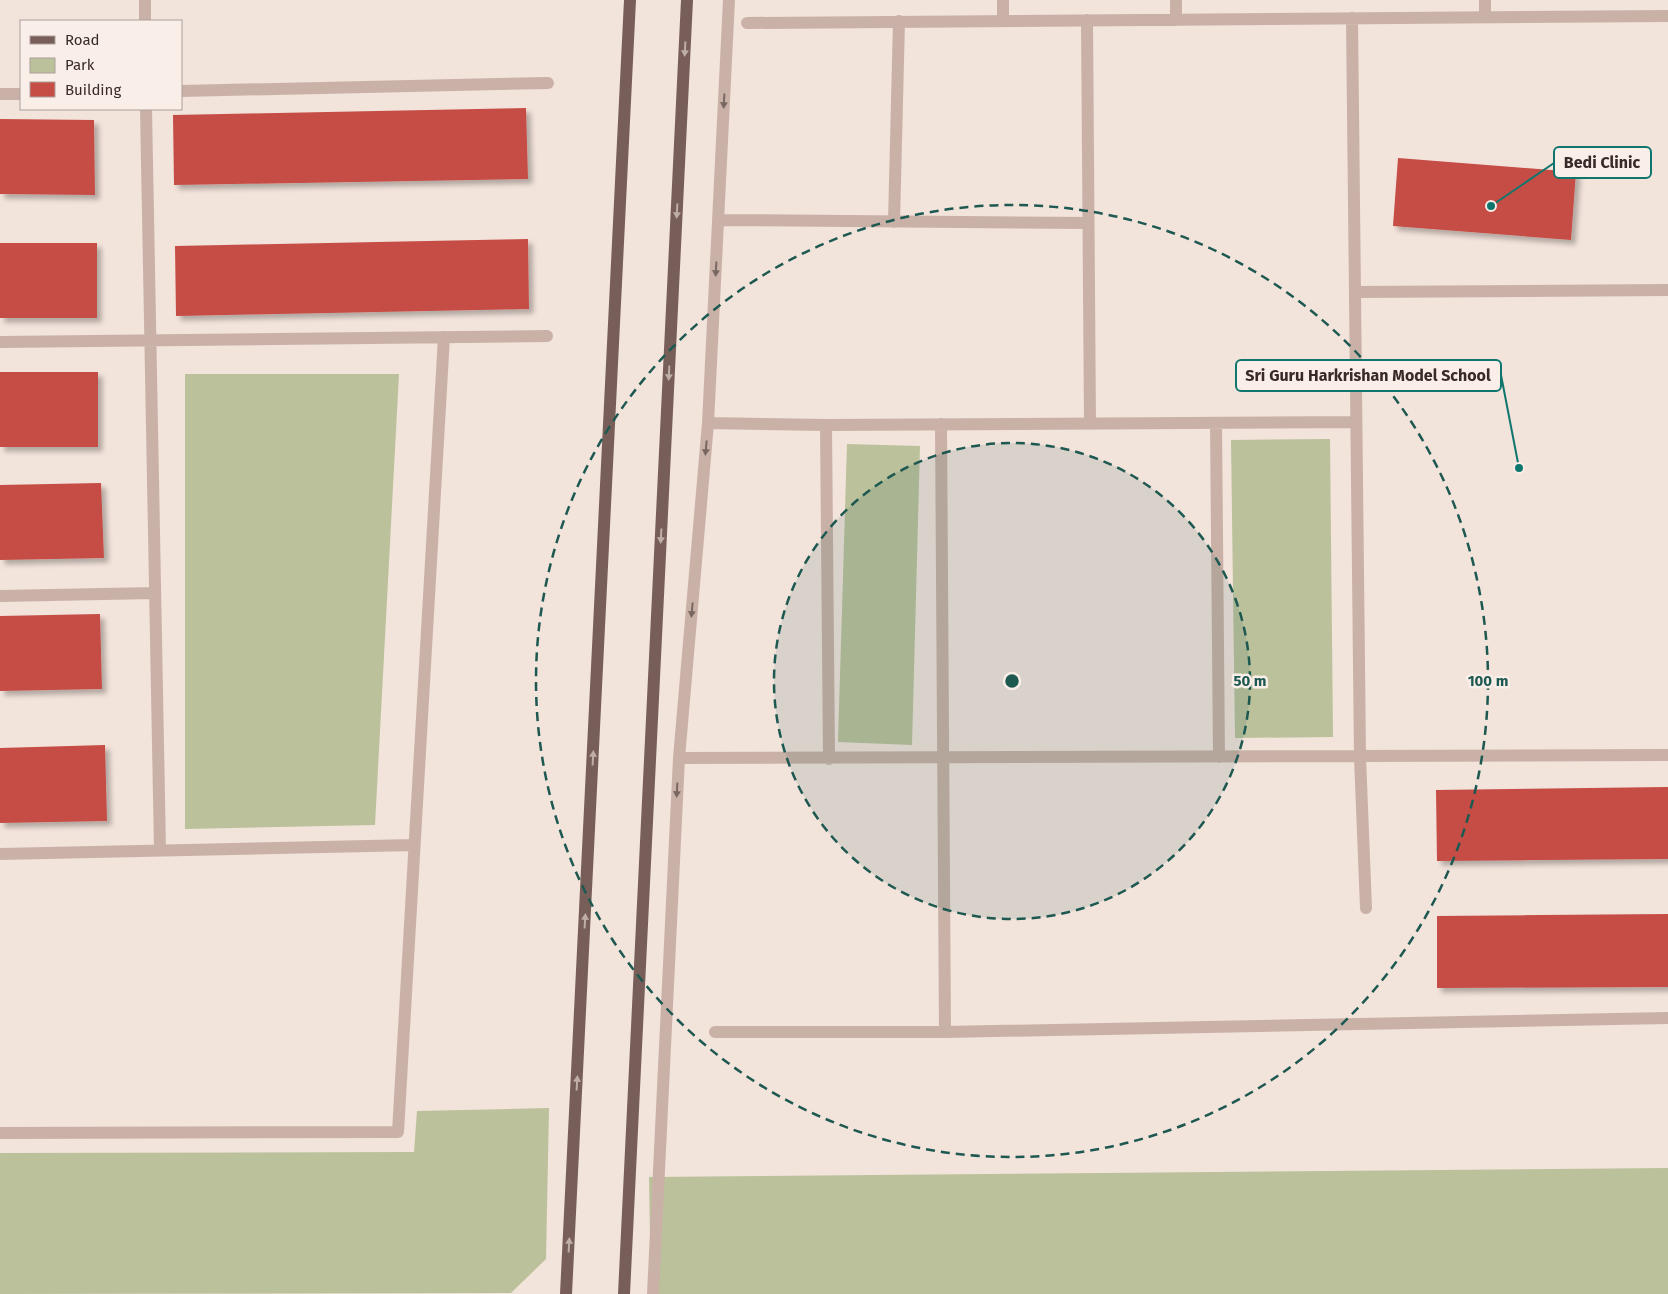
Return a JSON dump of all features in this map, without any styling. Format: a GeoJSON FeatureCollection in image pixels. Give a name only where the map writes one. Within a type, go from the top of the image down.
{"type":"FeatureCollection","features":[{"type":"Feature","properties":{"kind":"main road"},"geometry":{"type":"LineString","coordinates":[[566,1294],[630,0]]}},
{"type":"Feature","properties":{"kind":"main road"},"geometry":{"type":"LineString","coordinates":[[624,1294],[687,0]]}},
{"type":"Feature","properties":{"kind":"street"},"geometry":{"type":"LineString","coordinates":[[145,0],[145,20]]}},
{"type":"Feature","properties":{"kind":"street"},"geometry":{"type":"LineString","coordinates":[[653,1294],[679,758],[708,423],[729,0]]}},
{"type":"Feature","properties":{"kind":"street"},"geometry":{"type":"LineString","coordinates":[[1003,0],[1003,20]]}},
{"type":"Feature","properties":{"kind":"street"},"geometry":{"type":"LineString","coordinates":[[1176,0],[1176,20]]}},
{"type":"Feature","properties":{"kind":"street"},"geometry":{"type":"LineString","coordinates":[[1485,0],[1485,17]]}},
{"type":"Feature","properties":{"kind":"street"},"geometry":{"type":"LineString","coordinates":[[747,22],[1668,16]]}},
{"type":"Feature","properties":{"kind":"street"},"geometry":{"type":"LineString","coordinates":[[1352,18],[1360,757],[1366,908]]}},
{"type":"Feature","properties":{"kind":"street"},"geometry":{"type":"LineString","coordinates":[[1086,20],[1090,424]]}},
{"type":"Feature","properties":{"kind":"street"},"geometry":{"type":"LineString","coordinates":[[894,222],[899,21]]}},
{"type":"Feature","properties":{"kind":"street"},"geometry":{"type":"LineString","coordinates":[[182,91],[548,83]]}},
{"type":"Feature","properties":{"kind":"street"},"geometry":{"type":"LineString","coordinates":[[0,94],[20,94]]}},
{"type":"Feature","properties":{"kind":"street"},"geometry":{"type":"LineString","coordinates":[[146,110],[160,850]]}},
{"type":"Feature","properties":{"kind":"street"},"geometry":{"type":"LineString","coordinates":[[718,220],[1088,223]]}},
{"type":"Feature","properties":{"kind":"street"},"geometry":{"type":"LineString","coordinates":[[1355,292],[1668,290]]}},
{"type":"Feature","properties":{"kind":"street"},"geometry":{"type":"LineString","coordinates":[[0,342],[547,336]]}},
{"type":"Feature","properties":{"kind":"street"},"geometry":{"type":"LineString","coordinates":[[0,1133],[398,1132],[444,337]]}},
{"type":"Feature","properties":{"kind":"street"},"geometry":{"type":"LineString","coordinates":[[708,423],[1090,424],[1356,422]]}},
{"type":"Feature","properties":{"kind":"street"},"geometry":{"type":"LineString","coordinates":[[1216,423],[1219,757]]}},
{"type":"Feature","properties":{"kind":"street"},"geometry":{"type":"LineString","coordinates":[[826,424],[829,758]]}},
{"type":"Feature","properties":{"kind":"street"},"geometry":{"type":"LineString","coordinates":[[941,424],[945,1032]]}},
{"type":"Feature","properties":{"kind":"street"},"geometry":{"type":"LineString","coordinates":[[0,596],[155,593]]}},
{"type":"Feature","properties":{"kind":"street"},"geometry":{"type":"LineString","coordinates":[[679,758],[1668,756]]}},
{"type":"Feature","properties":{"kind":"street"},"geometry":{"type":"LineString","coordinates":[[0,854],[414,845]]}},
{"type":"Feature","properties":{"kind":"street"},"geometry":{"type":"LineString","coordinates":[[715,1032],[945,1032],[1668,1018]]}},
{"type":"Feature","properties":{"kind":"green space"},"geometry":{"type":"Polygon","coordinates":[[[185,374],[399,374],[375,825],[185,829],[185,374]]]}},
{"type":"Feature","properties":{"kind":"green space"},"geometry":{"type":"Polygon","coordinates":[[[1330,439],[1333,737],[1235,738],[1231,440],[1330,439]]]}},
{"type":"Feature","properties":{"kind":"green space"},"geometry":{"type":"Polygon","coordinates":[[[847,444],[920,446],[912,745],[838,742],[847,444]]]}},
{"type":"Feature","properties":{"kind":"green space"},"geometry":{"type":"Polygon","coordinates":[[[549,1108],[546,1259],[511,1293],[0,1294],[0,1153],[414,1152],[417,1111],[549,1108]]]}},
{"type":"Feature","properties":{"kind":"green space"},"geometry":{"type":"Polygon","coordinates":[[[1668,1168],[1668,1294],[651,1294],[649,1177],[1668,1168]]]}},
{"type":"Feature","properties":{"kind":"building"},"geometry":{"type":"Polygon","coordinates":[[[526,108],[528,179],[174,185],[173,115],[526,108]]]}},
{"type":"Feature","properties":{"kind":"building"},"geometry":{"type":"Polygon","coordinates":[[[0,119],[94,120],[95,195],[0,194],[0,119]]]}},
{"type":"Feature","properties":{"kind":"building"},"geometry":{"type":"Polygon","coordinates":[[[1398,158],[1576,172],[1571,240],[1393,226],[1398,158]]]}},
{"type":"Feature","properties":{"kind":"building"},"geometry":{"type":"Polygon","coordinates":[[[528,239],[529,309],[176,316],[175,246],[528,239]]]}},
{"type":"Feature","properties":{"kind":"building"},"geometry":{"type":"Polygon","coordinates":[[[0,243],[97,243],[97,318],[0,318],[0,243]]]}},
{"type":"Feature","properties":{"kind":"building"},"geometry":{"type":"Polygon","coordinates":[[[0,372],[98,372],[98,447],[0,447],[0,372]]]}},
{"type":"Feature","properties":{"kind":"building"},"geometry":{"type":"Polygon","coordinates":[[[101,483],[104,558],[0,560],[0,485],[101,483]]]}},
{"type":"Feature","properties":{"kind":"building"},"geometry":{"type":"Polygon","coordinates":[[[100,614],[102,689],[0,691],[0,616],[100,614]]]}},
{"type":"Feature","properties":{"kind":"building"},"geometry":{"type":"Polygon","coordinates":[[[105,745],[107,821],[0,823],[0,748],[105,745]]]}},
{"type":"Feature","properties":{"kind":"building"},"geometry":{"type":"Polygon","coordinates":[[[1668,787],[1668,859],[1437,861],[1436,790],[1668,787]]]}},
{"type":"Feature","properties":{"kind":"building"},"geometry":{"type":"Polygon","coordinates":[[[1668,914],[1668,987],[1437,988],[1437,916],[1668,914]]]}},
{"type":"Feature","properties":{"kind":"place","name":"Bedi Clinic"},"geometry":{"type":"Point","coordinates":[1491,206]}},
{"type":"Feature","properties":{"kind":"place","name":"Sri Guru Harkrishan Model School"},"geometry":{"type":"Point","coordinates":[1519,468]}}]}
